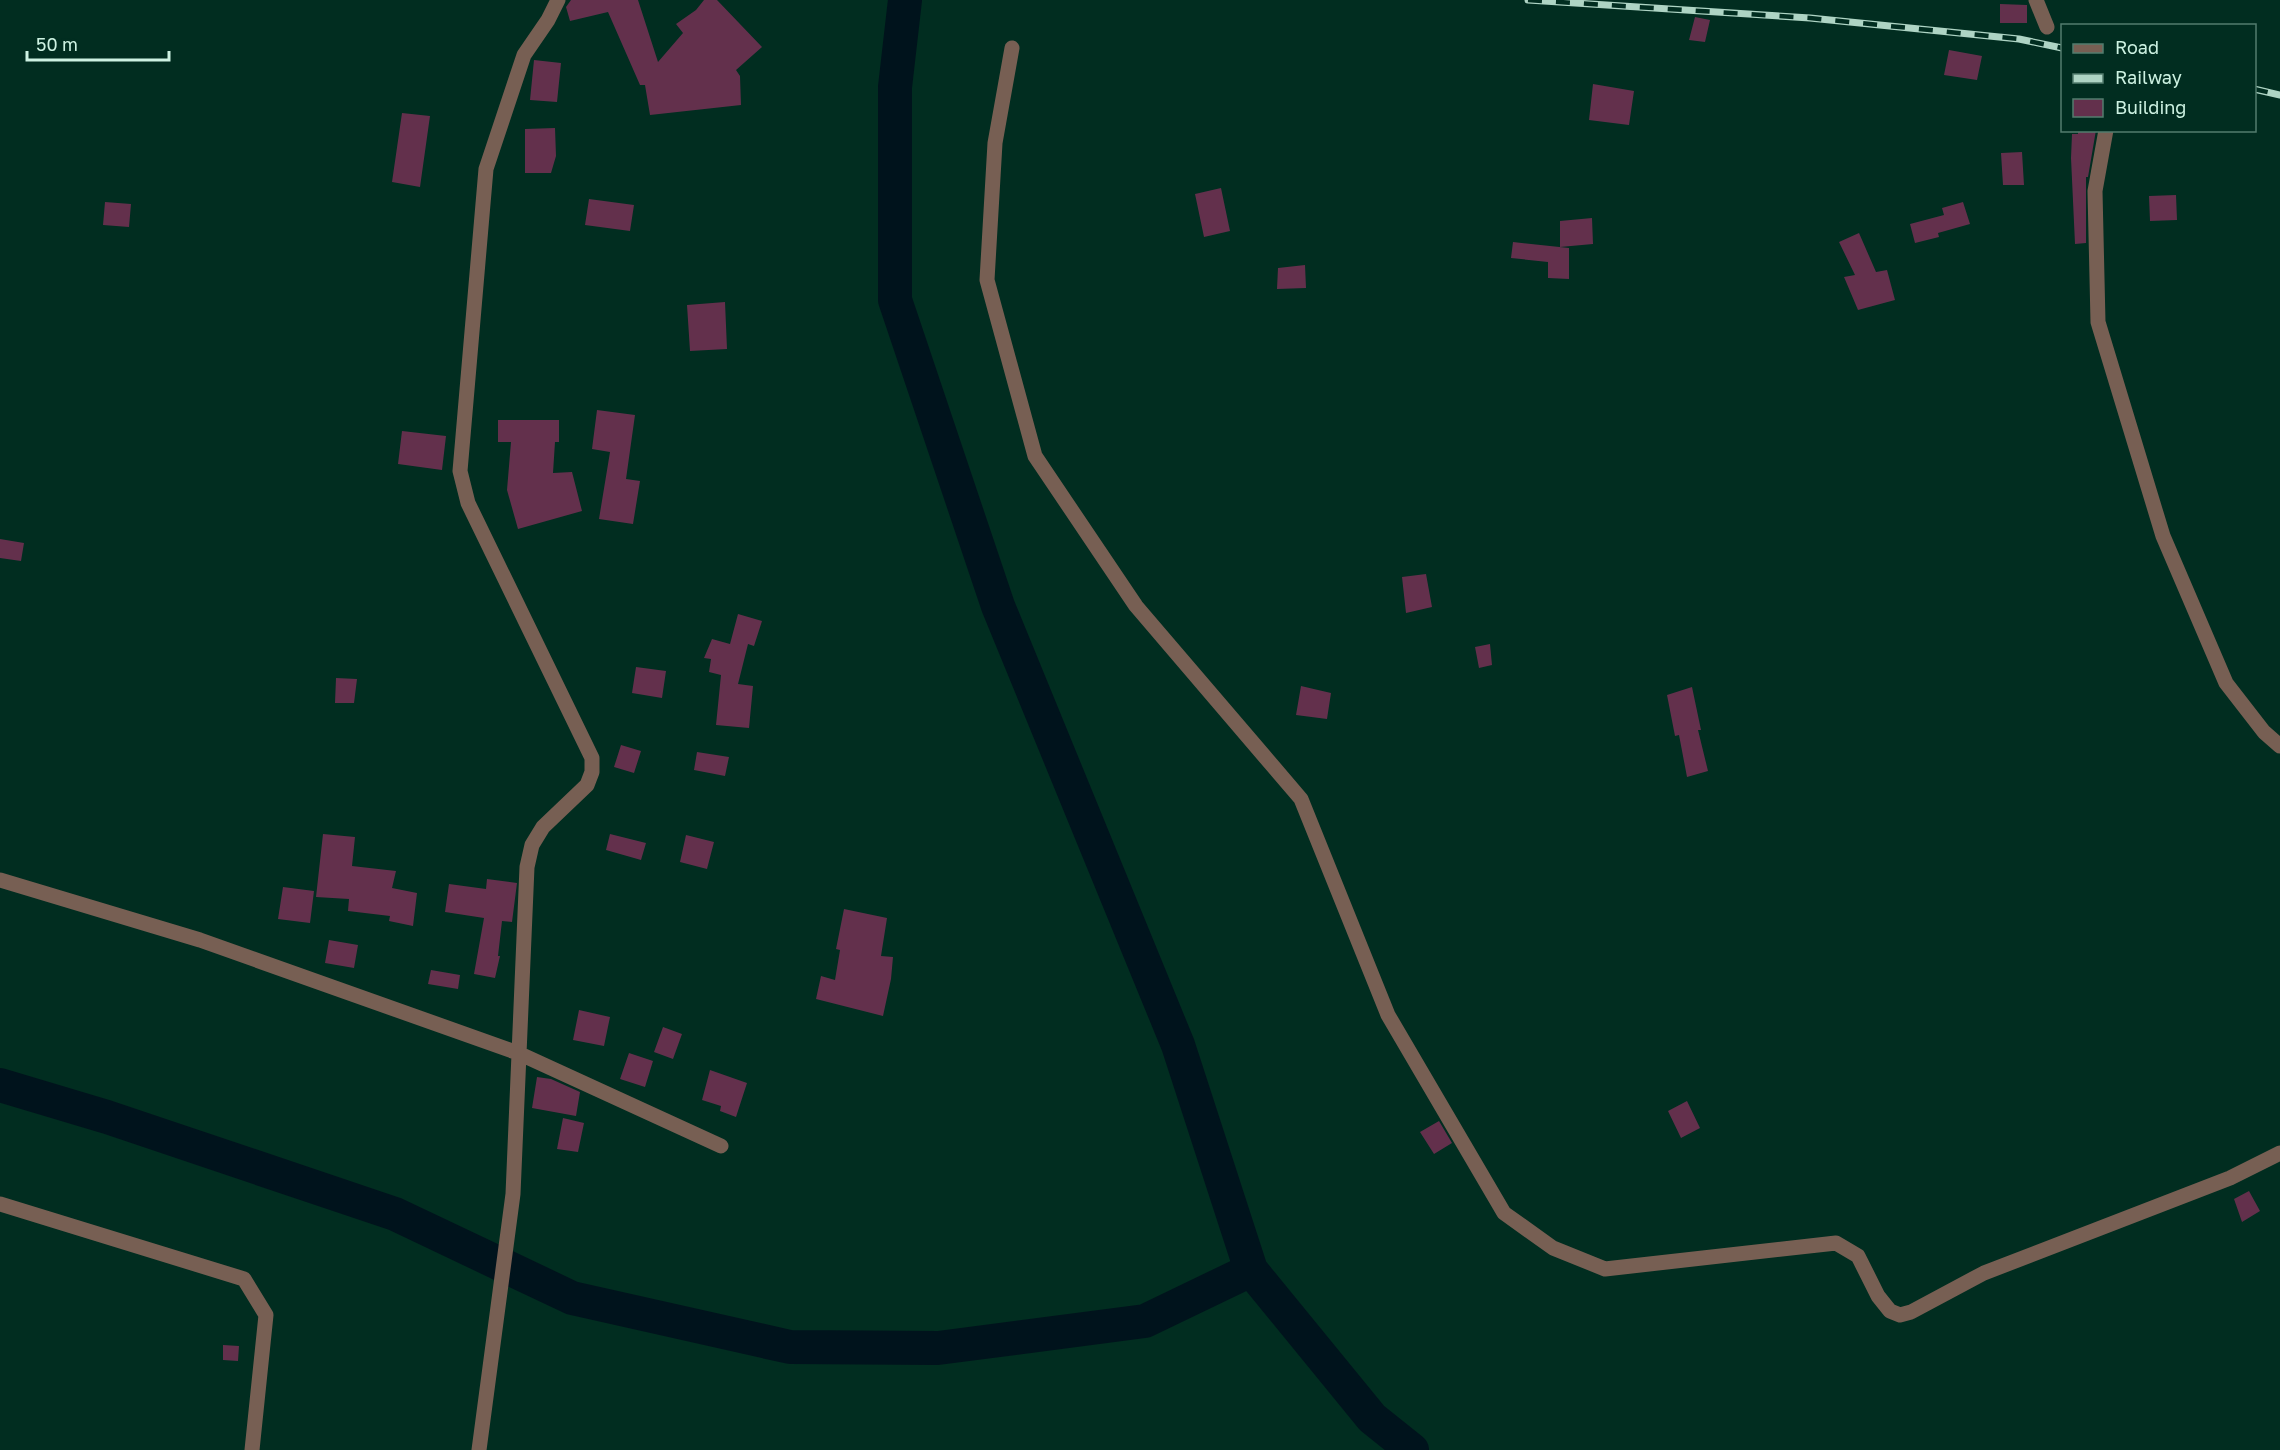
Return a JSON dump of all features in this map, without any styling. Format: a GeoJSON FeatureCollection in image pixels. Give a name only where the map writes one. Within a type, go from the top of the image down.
{"type":"FeatureCollection","features":[{"type":"Feature","properties":{"kind":"street"},"geometry":{"type":"LineString","coordinates":[[479,1450],[513,1194],[527,867],[532,845],[543,827],[587,785],[592,772],[592,758],[468,503],[460,471],[486,170],[524,56],[548,20],[558,0]]}},
{"type":"Feature","properties":{"kind":"street"},"geometry":{"type":"LineString","coordinates":[[2036,0],[2047,27]]}},
{"type":"Feature","properties":{"kind":"street"},"geometry":{"type":"LineString","coordinates":[[1012,48],[995,143],[987,280],[1035,456],[1136,606],[1301,800],[1388,1015],[1504,1214],[1553,1248],[1605,1269],[1836,1244],[1858,1256],[1878,1296],[1890,1311],[1900,1315],[1911,1312],[1984,1273],[2230,1178],[2280,1153]]}},
{"type":"Feature","properties":{"kind":"street"},"geometry":{"type":"LineString","coordinates":[[2106,132],[2095,191],[2098,322],[2163,536],[2208,641],[2226,682],[2264,732],[2280,746]]}},
{"type":"Feature","properties":{"kind":"street"},"geometry":{"type":"LineString","coordinates":[[0,880],[200,940],[518,1053],[721,1146]]}},
{"type":"Feature","properties":{"kind":"street"},"geometry":{"type":"LineString","coordinates":[[0,1204],[244,1279],[266,1315],[252,1450]]}},
{"type":"Feature","properties":{"kind":"building"},"geometry":{"type":"Polygon","coordinates":[[[571,0],[638,0],[658,62],[683,33],[676,24],[696,10],[704,0],[717,0],[762,47],[736,70],[740,76],[741,105],[650,115],[645,85],[640,85],[608,12],[570,21],[566,7],[571,0]]]}},
{"type":"Feature","properties":{"kind":"building"},"geometry":{"type":"Polygon","coordinates":[[[2000,4],[2027,5],[2027,23],[2000,23],[2000,4]]]}},
{"type":"Feature","properties":{"kind":"building"},"geometry":{"type":"Polygon","coordinates":[[[1695,17],[1710,20],[1705,42],[1689,40],[1695,17]]]}},
{"type":"Feature","properties":{"kind":"building"},"geometry":{"type":"Polygon","coordinates":[[[1949,50],[1982,56],[1977,80],[1944,75],[1949,50]]]}},
{"type":"Feature","properties":{"kind":"building"},"geometry":{"type":"Polygon","coordinates":[[[534,60],[561,63],[557,102],[530,100],[534,60]]]}},
{"type":"Feature","properties":{"kind":"building"},"geometry":{"type":"Polygon","coordinates":[[[1593,84],[1634,91],[1629,125],[1589,120],[1593,84]]]}},
{"type":"Feature","properties":{"kind":"building"},"geometry":{"type":"Polygon","coordinates":[[[402,113],[430,116],[420,187],[392,182],[402,113]]]}},
{"type":"Feature","properties":{"kind":"building"},"geometry":{"type":"Polygon","coordinates":[[[555,128],[556,156],[551,173],[525,173],[525,129],[555,128]]]}},
{"type":"Feature","properties":{"kind":"building"},"geometry":{"type":"Polygon","coordinates":[[[2078,132],[2096,132],[2088,177],[2086,177],[2086,243],[2075,244],[2071,158],[2072,134],[2078,134],[2078,132]]]}},
{"type":"Feature","properties":{"kind":"building"},"geometry":{"type":"Polygon","coordinates":[[[2022,152],[2024,185],[2003,185],[2001,153],[2022,152]]]}},
{"type":"Feature","properties":{"kind":"building"},"geometry":{"type":"Polygon","coordinates":[[[1221,188],[1230,231],[1204,237],[1195,194],[1221,188]]]}},
{"type":"Feature","properties":{"kind":"building"},"geometry":{"type":"Polygon","coordinates":[[[2176,195],[2177,220],[2150,221],[2149,196],[2176,195]]]}},
{"type":"Feature","properties":{"kind":"building"},"geometry":{"type":"Polygon","coordinates":[[[589,199],[634,205],[630,231],[585,225],[589,199]]]}},
{"type":"Feature","properties":{"kind":"building"},"geometry":{"type":"Polygon","coordinates":[[[105,202],[131,204],[129,227],[103,225],[105,202]]]}},
{"type":"Feature","properties":{"kind":"building"},"geometry":{"type":"Polygon","coordinates":[[[1963,202],[1970,224],[1938,233],[1939,237],[1915,243],[1910,224],[1944,215],[1942,208],[1963,202]]]}},
{"type":"Feature","properties":{"kind":"building"},"geometry":{"type":"Polygon","coordinates":[[[1592,218],[1593,244],[1560,247],[1560,221],[1592,218]]]}},
{"type":"Feature","properties":{"kind":"building"},"geometry":{"type":"Polygon","coordinates":[[[1859,233],[1876,272],[1887,270],[1895,300],[1858,310],[1844,277],[1855,275],[1839,242],[1859,233]]]}},
{"type":"Feature","properties":{"kind":"building"},"geometry":{"type":"Polygon","coordinates":[[[1513,242],[1569,248],[1569,279],[1548,278],[1548,262],[1511,258],[1513,242]]]}},
{"type":"Feature","properties":{"kind":"building"},"geometry":{"type":"Polygon","coordinates":[[[1305,265],[1306,288],[1277,289],[1278,268],[1305,265]]]}},
{"type":"Feature","properties":{"kind":"building"},"geometry":{"type":"Polygon","coordinates":[[[725,302],[727,349],[690,351],[687,305],[725,302]]]}},
{"type":"Feature","properties":{"kind":"building"},"geometry":{"type":"Polygon","coordinates":[[[597,410],[635,415],[626,479],[640,481],[633,524],[599,519],[610,452],[592,449],[597,410]]]}},
{"type":"Feature","properties":{"kind":"building"},"geometry":{"type":"Polygon","coordinates":[[[498,420],[559,420],[559,442],[555,442],[553,473],[572,472],[582,511],[518,529],[507,490],[511,442],[498,442],[498,420]]]}},
{"type":"Feature","properties":{"kind":"building"},"geometry":{"type":"Polygon","coordinates":[[[402,431],[446,436],[442,470],[398,464],[402,431]]]}},
{"type":"Feature","properties":{"kind":"building"},"geometry":{"type":"Polygon","coordinates":[[[0,539],[24,543],[21,561],[0,558],[0,539]]]}},
{"type":"Feature","properties":{"kind":"building"},"geometry":{"type":"Polygon","coordinates":[[[1426,574],[1432,607],[1406,613],[1402,577],[1426,574]]]}},
{"type":"Feature","properties":{"kind":"building"},"geometry":{"type":"Polygon","coordinates":[[[738,614],[762,621],[754,646],[748,644],[738,684],[753,686],[749,728],[716,725],[721,675],[709,672],[711,659],[704,658],[712,639],[730,644],[738,614]]]}},
{"type":"Feature","properties":{"kind":"building"},"geometry":{"type":"Polygon","coordinates":[[[1490,644],[1492,665],[1479,668],[1475,647],[1490,644]]]}},
{"type":"Feature","properties":{"kind":"building"},"geometry":{"type":"Polygon","coordinates":[[[636,667],[666,671],[662,698],[632,693],[636,667]]]}},
{"type":"Feature","properties":{"kind":"building"},"geometry":{"type":"Polygon","coordinates":[[[336,678],[357,679],[354,703],[335,703],[336,678]]]}},
{"type":"Feature","properties":{"kind":"building"},"geometry":{"type":"Polygon","coordinates":[[[1301,686],[1331,693],[1327,719],[1296,715],[1301,686]]]}},
{"type":"Feature","properties":{"kind":"building"},"geometry":{"type":"Polygon","coordinates":[[[1692,687],[1701,730],[1698,730],[1708,771],[1687,777],[1679,735],[1675,736],[1667,695],[1692,687]]]}},
{"type":"Feature","properties":{"kind":"building"},"geometry":{"type":"Polygon","coordinates":[[[621,745],[641,751],[634,773],[614,767],[621,745]]]}},
{"type":"Feature","properties":{"kind":"building"},"geometry":{"type":"Polygon","coordinates":[[[697,752],[729,757],[725,776],[694,770],[697,752]]]}},
{"type":"Feature","properties":{"kind":"building"},"geometry":{"type":"Polygon","coordinates":[[[323,834],[355,837],[352,866],[396,871],[392,888],[417,893],[413,926],[389,921],[390,916],[348,911],[349,899],[316,897],[323,834]]]}},
{"type":"Feature","properties":{"kind":"building"},"geometry":{"type":"Polygon","coordinates":[[[610,834],[646,843],[641,860],[606,850],[610,834]]]}},
{"type":"Feature","properties":{"kind":"building"},"geometry":{"type":"Polygon","coordinates":[[[686,835],[714,842],[707,869],[680,862],[686,835]]]}},
{"type":"Feature","properties":{"kind":"building"},"geometry":{"type":"Polygon","coordinates":[[[487,879],[517,883],[512,922],[502,921],[498,956],[500,956],[495,978],[474,974],[484,918],[445,912],[449,884],[486,889],[487,879]]]}},
{"type":"Feature","properties":{"kind":"building"},"geometry":{"type":"Polygon","coordinates":[[[283,887],[314,891],[310,923],[278,919],[283,887]]]}},
{"type":"Feature","properties":{"kind":"building"},"geometry":{"type":"Polygon","coordinates":[[[844,909],[887,918],[881,956],[893,957],[883,1016],[816,999],[821,976],[835,980],[840,950],[836,949],[844,909]]]}},
{"type":"Feature","properties":{"kind":"building"},"geometry":{"type":"Polygon","coordinates":[[[329,940],[358,945],[354,968],[325,963],[329,940]]]}},
{"type":"Feature","properties":{"kind":"building"},"geometry":{"type":"Polygon","coordinates":[[[431,970],[460,975],[458,989],[428,984],[431,970]]]}},
{"type":"Feature","properties":{"kind":"building"},"geometry":{"type":"Polygon","coordinates":[[[579,1010],[610,1017],[604,1046],[573,1040],[579,1010]]]}},
{"type":"Feature","properties":{"kind":"building"},"geometry":{"type":"Polygon","coordinates":[[[663,1027],[682,1034],[673,1059],[654,1052],[663,1027]]]}},
{"type":"Feature","properties":{"kind":"building"},"geometry":{"type":"Polygon","coordinates":[[[629,1053],[653,1061],[645,1087],[620,1079],[629,1053]]]}},
{"type":"Feature","properties":{"kind":"building"},"geometry":{"type":"Polygon","coordinates":[[[710,1070],[747,1083],[736,1117],[720,1111],[721,1106],[702,1100],[710,1070]]]}},
{"type":"Feature","properties":{"kind":"building"},"geometry":{"type":"Polygon","coordinates":[[[537,1077],[551,1079],[580,1092],[576,1116],[532,1108],[537,1077]]]}},
{"type":"Feature","properties":{"kind":"building"},"geometry":{"type":"Polygon","coordinates":[[[1687,1101],[1700,1128],[1681,1138],[1668,1111],[1687,1101]]]}},
{"type":"Feature","properties":{"kind":"building"},"geometry":{"type":"Polygon","coordinates":[[[563,1118],[584,1123],[578,1152],[557,1149],[563,1118]]]}},
{"type":"Feature","properties":{"kind":"building"},"geometry":{"type":"Polygon","coordinates":[[[1439,1121],[1452,1143],[1434,1154],[1420,1132],[1439,1121]]]}},
{"type":"Feature","properties":{"kind":"building"},"geometry":{"type":"Polygon","coordinates":[[[2249,1191],[2260,1211],[2242,1222],[2234,1199],[2249,1191]]]}},
{"type":"Feature","properties":{"kind":"building"},"geometry":{"type":"Polygon","coordinates":[[[223,1345],[239,1346],[238,1361],[223,1360],[223,1345]]]}},
{"type":"Feature","properties":{"kind":"waterway"},"geometry":{"type":"LineString","coordinates":[[905,0],[895,87],[895,300],[998,606],[1178,1045],[1251,1270],[1372,1418],[1412,1450]]}},
{"type":"Feature","properties":{"kind":"waterway"},"geometry":{"type":"LineString","coordinates":[[0,1085],[107,1117],[395,1214],[572,1298],[790,1347],[938,1348],[1145,1321],[1251,1270]]}},
{"type":"Feature","properties":{"kind":"railway"},"geometry":{"type":"LineString","coordinates":[[1528,0],[1810,18],[2019,39],[2061,48]]}},
{"type":"Feature","properties":{"kind":"railway"},"geometry":{"type":"LineString","coordinates":[[2256,89],[2280,95]]}}]}
